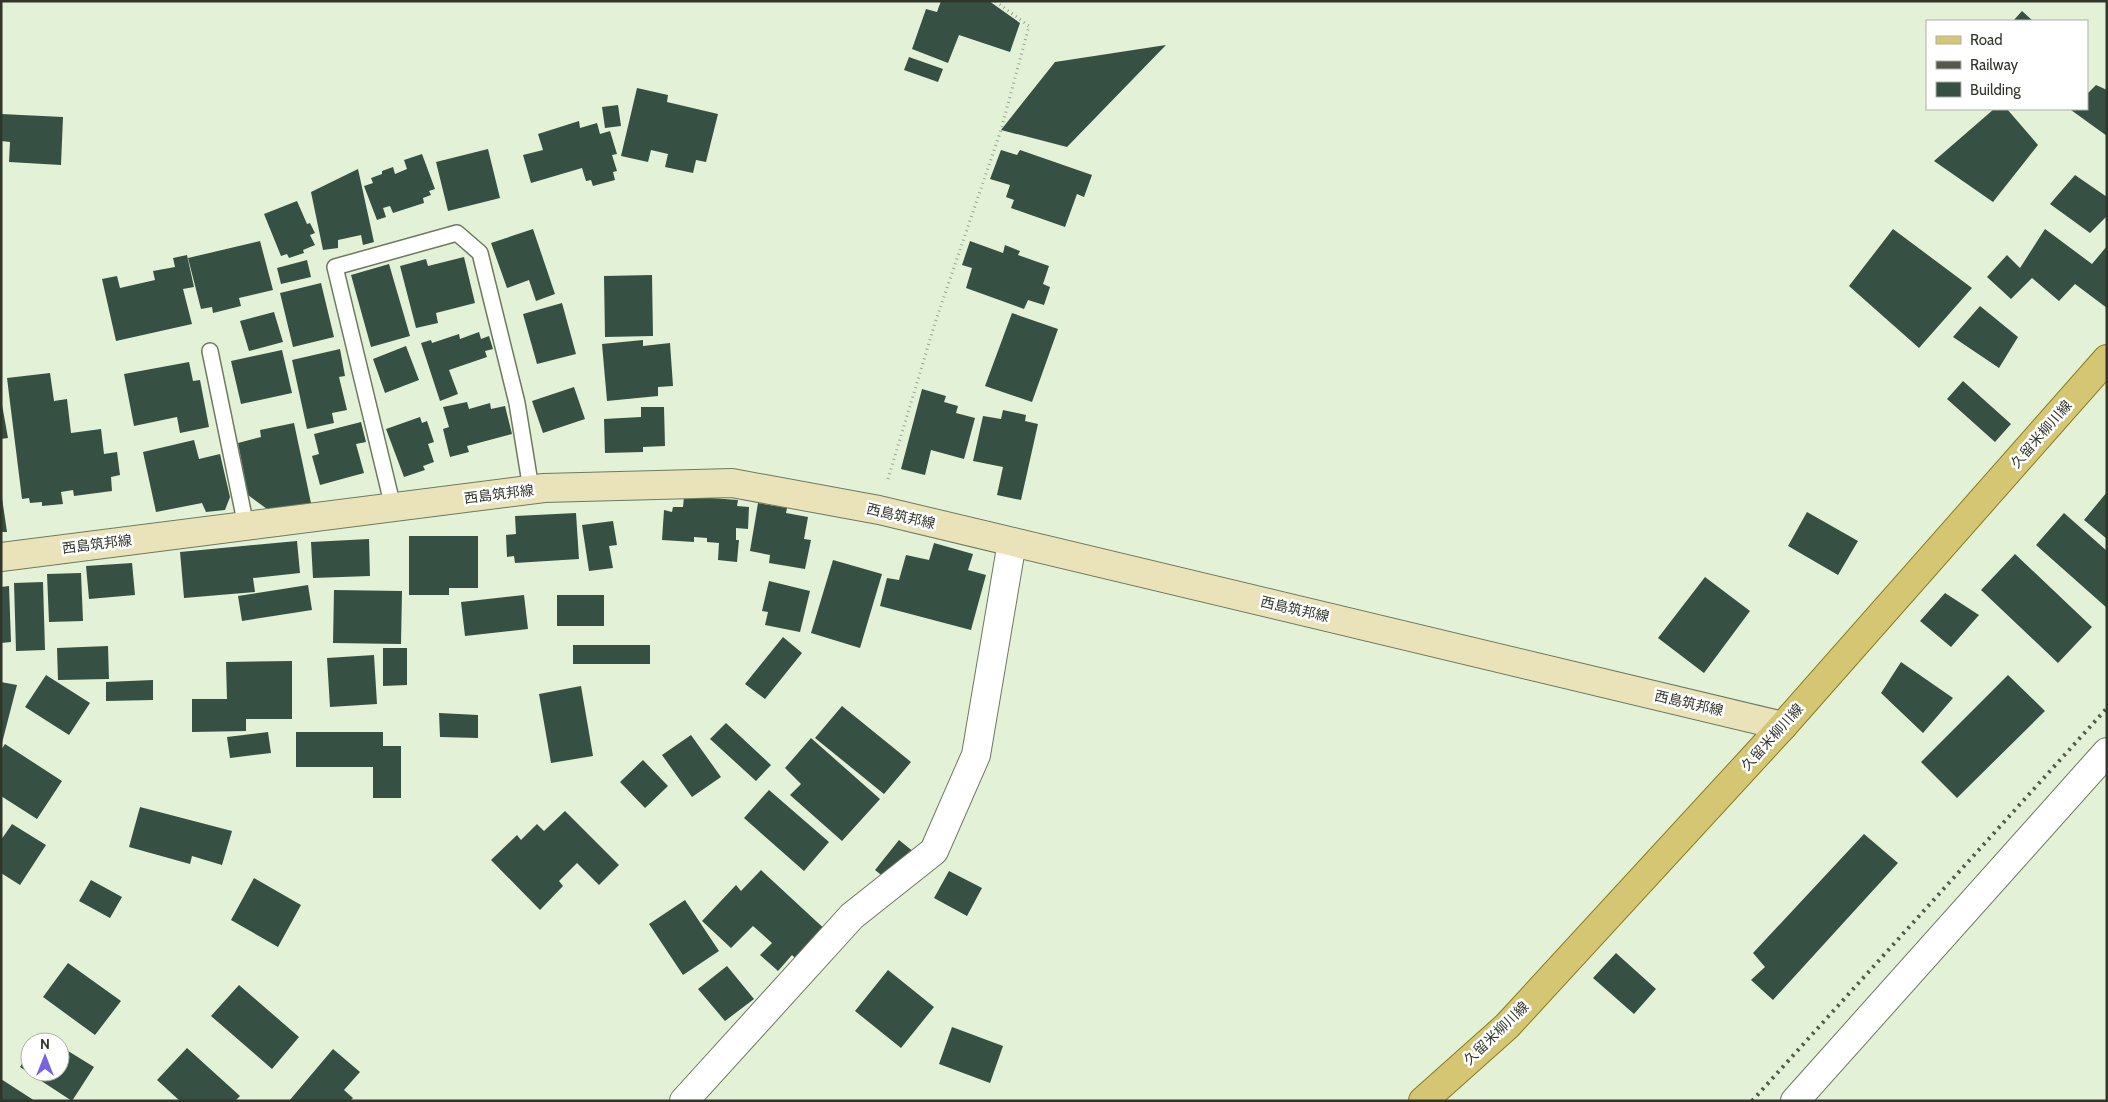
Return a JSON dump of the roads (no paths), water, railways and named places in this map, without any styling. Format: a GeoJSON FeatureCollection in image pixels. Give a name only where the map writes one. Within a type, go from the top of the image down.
{"type":"FeatureCollection","features":[{"type":"Feature","properties":{"kind":"main road","name":"久留米柳川線"},"geometry":{"type":"LineString","coordinates":[[1423,1101],[1508,1026],[1783,726],[2107,359]]}},
{"type":"Feature","properties":{"kind":"main road","name":"西島筑邦線"},"geometry":{"type":"LineString","coordinates":[[1,557],[531,489],[732,483],[879,510],[1783,726]]}},
{"type":"Feature","properties":{"kind":"street"},"geometry":{"type":"LineString","coordinates":[[684,1101],[852,916],[934,851],[976,755],[1012,542]]}},
{"type":"Feature","properties":{"kind":"street"},"geometry":{"type":"LineString","coordinates":[[1795,1101],[2107,752]]}},
{"type":"Feature","properties":{"kind":"lane"},"geometry":{"type":"LineString","coordinates":[[393,507],[334,267],[457,233],[480,253],[517,403],[531,489]]}},
{"type":"Feature","properties":{"kind":"lane"},"geometry":{"type":"LineString","coordinates":[[210,352],[246,526]]}},
{"type":"Feature","properties":{"kind":"railway"},"geometry":{"type":"LineString","coordinates":[[1752,1101],[2107,708]]}}]}
